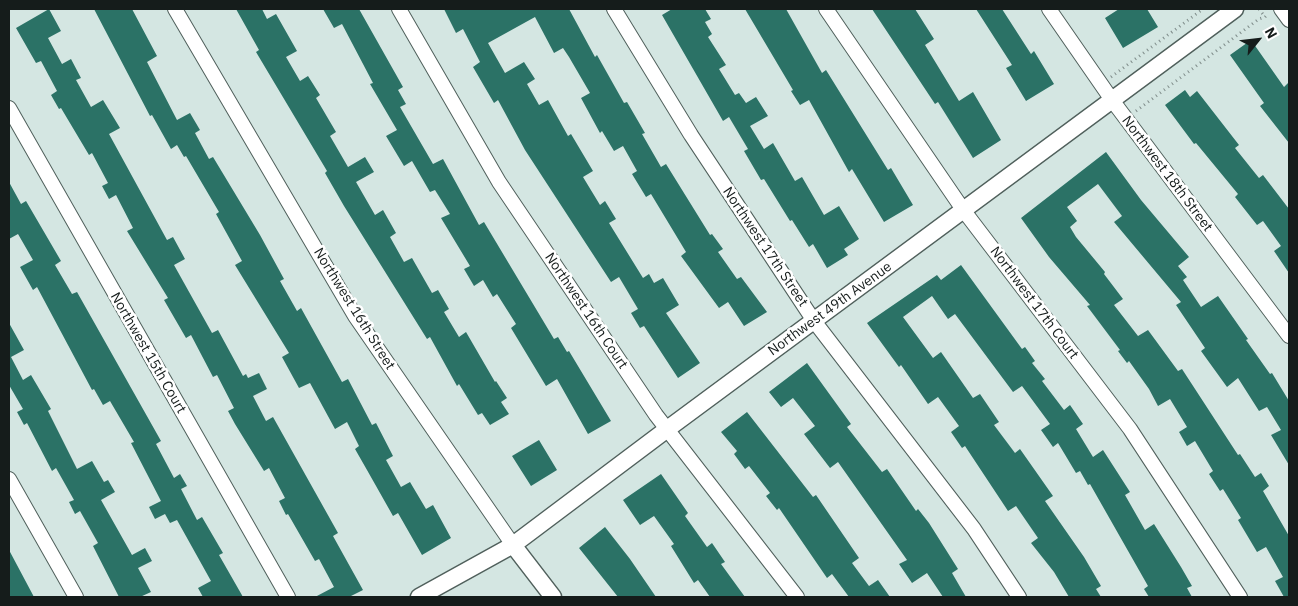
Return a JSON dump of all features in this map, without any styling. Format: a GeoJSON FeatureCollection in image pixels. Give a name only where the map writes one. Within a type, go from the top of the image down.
{"type":"FeatureCollection","features":[{"type":"Feature","properties":{"kind":"street","name":"Northwest 16th Street"},"geometry":{"type":"LineString","coordinates":[[175,9],[355,316],[513,545],[553,597]]}},
{"type":"Feature","properties":{"kind":"street","name":"Northwest 16th Court"},"geometry":{"type":"LineString","coordinates":[[399,9],[499,182],[666,430],[797,597]]}},
{"type":"Feature","properties":{"kind":"street","name":"Northwest 17th Street"},"geometry":{"type":"LineString","coordinates":[[614,9],[691,135],[814,321],[974,529],[1019,597]]}},
{"type":"Feature","properties":{"kind":"street","name":"Northwest 17th Court"},"geometry":{"type":"LineString","coordinates":[[826,9],[964,211],[1130,429],[1240,597]]}},
{"type":"Feature","properties":{"kind":"street","name":"Northwest 18th Street"},"geometry":{"type":"LineString","coordinates":[[1049,9],[1125,118],[1289,336]]}},
{"type":"Feature","properties":{"kind":"street","name":"Northwest 49th Avenue"},"geometry":{"type":"LineString","coordinates":[[419,597],[513,545],[1235,9]]}},
{"type":"Feature","properties":{"kind":"street"},"geometry":{"type":"LineString","coordinates":[[1281,9],[1289,20]]}},
{"type":"Feature","properties":{"kind":"street","name":"Northwest 15th Court"},"geometry":{"type":"LineString","coordinates":[[9,108],[288,597]]}},
{"type":"Feature","properties":{"kind":"street"},"geometry":{"type":"LineString","coordinates":[[9,479],[76,597]]}},
{"type":"Feature","properties":{"kind":"path"},"geometry":{"type":"LineString","coordinates":[[1101,84],[1203,9]]}},
{"type":"Feature","properties":{"kind":"path"},"geometry":{"type":"LineString","coordinates":[[1125,118],[1259,19],[1265,17]]}},
{"type":"Feature","properties":{"kind":"building"},"geometry":{"type":"Polygon","coordinates":[[[49,9],[61,31],[48,38],[62,64],[71,59],[81,78],[76,80],[91,107],[103,100],[120,128],[109,134],[167,240],[173,237],[185,259],[174,265],[212,333],[218,330],[243,376],[246,374],[248,378],[259,373],[267,389],[253,396],[266,421],[273,417],[338,533],[333,536],[363,590],[349,597],[315,597],[334,587],[319,559],[315,561],[288,514],[286,515],[279,501],[285,498],[269,468],[264,471],[235,424],[228,411],[234,408],[217,375],[213,377],[191,335],[186,338],[164,300],[168,298],[127,231],[133,228],[116,195],[109,199],[102,186],[108,183],[92,153],[89,155],[61,108],[59,109],[51,95],[57,91],[41,61],[36,63],[16,28],[49,9]]]}},
{"type":"Feature","properties":{"kind":"building"},"geometry":{"type":"Polygon","coordinates":[[[94,9],[132,9],[157,56],[147,62],[177,120],[190,113],[200,130],[195,133],[209,159],[213,157],[260,235],[284,279],[280,281],[297,311],[301,308],[342,382],[348,379],[372,425],[376,423],[393,456],[386,460],[401,487],[410,482],[426,509],[433,505],[451,538],[422,555],[398,513],[393,516],[355,449],[359,446],[347,422],[335,429],[310,383],[299,388],[282,357],[289,353],[235,265],[242,261],[216,214],[219,212],[186,156],[184,157],[177,145],[171,149],[152,115],[150,116],[94,9]]]}},
{"type":"Feature","properties":{"kind":"building"},"geometry":{"type":"Polygon","coordinates":[[[236,9],[262,9],[267,19],[276,14],[297,51],[286,57],[300,81],[308,76],[320,95],[316,98],[336,132],[330,136],[348,167],[365,157],[374,172],[356,182],[375,215],[383,210],[396,233],[390,237],[404,262],[412,258],[432,293],[438,290],[449,309],[444,312],[459,337],[466,332],[495,382],[507,398],[501,402],[509,414],[490,425],[482,413],[478,415],[459,384],[457,386],[430,337],[427,339],[344,206],[325,173],[327,171],[256,52],[259,50],[236,9]]]}},
{"type":"Feature","properties":{"kind":"building"},"geometry":{"type":"Polygon","coordinates":[[[323,9],[359,9],[403,87],[398,90],[406,104],[400,107],[433,164],[443,159],[479,225],[484,222],[554,339],[558,337],[567,352],[569,351],[611,421],[588,434],[557,379],[546,386],[511,328],[516,324],[497,294],[493,297],[483,280],[474,286],[464,269],[470,266],[441,218],[450,214],[435,190],[430,192],[412,161],[404,166],[386,136],[397,130],[370,84],[373,83],[342,24],[334,28],[323,9]]]}},
{"type":"Feature","properties":{"kind":"building"},"geometry":{"type":"Polygon","coordinates":[[[444,9],[569,9],[595,57],[597,55],[624,103],[627,102],[645,133],[642,134],[661,167],[666,164],[710,235],[712,234],[723,249],[718,252],[737,279],[741,277],[767,312],[744,326],[728,302],[719,308],[681,256],[686,252],[651,194],[646,197],[632,174],[637,171],[623,146],[614,151],[602,131],[600,133],[581,98],[590,93],[569,57],[563,48],[554,53],[535,17],[488,43],[505,73],[524,62],[535,79],[527,84],[539,105],[548,100],[568,136],[571,134],[593,171],[583,177],[600,205],[605,201],[616,219],[609,223],[643,278],[649,274],[654,283],[663,278],[679,305],[666,313],[700,363],[678,378],[644,326],[640,328],[631,313],[638,309],[619,277],[611,282],[525,150],[498,100],[494,103],[473,67],[480,62],[463,29],[456,33],[444,9]]]}},
{"type":"Feature","properties":{"kind":"building"},"geometry":{"type":"Polygon","coordinates":[[[672,9],[705,9],[711,19],[705,22],[712,34],[708,37],[726,65],[719,69],[735,95],[739,93],[746,103],[756,97],[768,116],[750,126],[764,149],[773,143],[795,181],[802,177],[824,215],[839,206],[859,239],[844,249],[848,255],[827,268],[813,244],[809,247],[792,220],[790,221],[764,179],[761,180],[744,151],[748,149],[729,117],[723,121],[662,15],[672,9]]]}},
{"type":"Feature","properties":{"kind":"building"},"geometry":{"type":"Polygon","coordinates":[[[745,9],[786,9],[822,73],[826,70],[888,170],[891,168],[913,205],[884,222],[852,169],[849,172],[809,100],[800,105],[745,9]]]}},
{"type":"Feature","properties":{"kind":"building"},"geometry":{"type":"Polygon","coordinates":[[[872,9],[915,9],[934,39],[925,45],[959,101],[973,92],[1001,140],[973,158],[938,102],[935,104],[872,9]]]}},
{"type":"Feature","properties":{"kind":"building"},"geometry":{"type":"Polygon","coordinates":[[[976,9],[1002,9],[1031,54],[1034,51],[1054,84],[1026,101],[1006,68],[1012,65],[976,9]]]}},
{"type":"Feature","properties":{"kind":"building"},"geometry":{"type":"Polygon","coordinates":[[[1119,9],[1147,9],[1158,27],[1123,48],[1105,18],[1119,9]]]}},
{"type":"Feature","properties":{"kind":"building"},"geometry":{"type":"Polygon","coordinates":[[[1251,40],[1284,87],[1289,82],[1289,143],[1260,106],[1264,103],[1230,55],[1251,40]]]}},
{"type":"Feature","properties":{"kind":"building"},"geometry":{"type":"Polygon","coordinates":[[[1185,90],[1190,97],[1197,91],[1239,145],[1235,148],[1259,178],[1263,175],[1289,209],[1289,273],[1274,251],[1281,246],[1263,221],[1257,225],[1235,197],[1238,194],[1196,143],[1194,144],[1165,105],[1185,90]]]}},
{"type":"Feature","properties":{"kind":"building"},"geometry":{"type":"Polygon","coordinates":[[[1106,152],[1141,200],[1189,257],[1178,266],[1187,277],[1183,280],[1201,307],[1218,296],[1248,339],[1246,340],[1270,374],[1272,373],[1289,401],[1289,465],[1271,435],[1281,430],[1267,407],[1259,411],[1238,378],[1227,387],[1201,351],[1205,348],[1176,305],[1181,302],[1114,222],[1122,216],[1098,184],[1067,207],[1077,221],[1070,227],[1076,237],[1105,272],[1104,274],[1123,299],[1114,305],[1138,336],[1148,330],[1178,371],[1182,369],[1238,455],[1240,454],[1255,477],[1261,473],[1269,486],[1263,491],[1289,536],[1289,597],[1284,597],[1275,581],[1283,577],[1266,547],[1257,552],[1238,520],[1241,518],[1223,489],[1220,491],[1209,474],[1213,471],[1195,441],[1187,446],[1179,432],[1187,427],[1170,399],[1158,406],[1149,389],[1129,361],[1127,363],[1118,351],[1120,350],[1087,306],[1090,305],[1049,257],[1021,218],[1106,152]]]}},
{"type":"Feature","properties":{"kind":"building"},"geometry":{"type":"Polygon","coordinates":[[[9,182],[21,204],[26,201],[61,261],[55,265],[72,294],[77,292],[161,441],[156,444],[174,478],[180,474],[187,486],[181,489],[197,520],[202,517],[223,553],[219,555],[243,597],[203,597],[198,588],[211,581],[177,520],[170,523],[165,514],[155,519],[149,507],[161,501],[131,443],[134,442],[110,401],[103,405],[94,389],[92,390],[37,287],[33,290],[20,267],[33,260],[18,234],[9,239],[9,182]]]}},
{"type":"Feature","properties":{"kind":"building"},"geometry":{"type":"Polygon","coordinates":[[[961,265],[1022,349],[1025,347],[1035,361],[1032,363],[1045,379],[1042,381],[1064,410],[1070,405],[1083,424],[1076,429],[1093,457],[1103,450],[1130,492],[1125,495],[1145,530],[1154,524],[1181,567],[1192,586],[1187,588],[1192,597],[1149,597],[1144,589],[1148,586],[1090,484],[1088,485],[1080,471],[1076,473],[1058,443],[1053,447],[1041,430],[1050,424],[1022,386],[1013,392],[955,314],[948,319],[932,296],[903,317],[933,358],[941,352],[973,398],[980,394],[999,422],[994,425],[1015,453],[1020,449],[1053,496],[1045,501],[1084,557],[1101,586],[1096,589],[1101,597],[1069,597],[1054,572],[1031,543],[1038,538],[1016,506],[1008,511],[965,446],[962,448],[951,432],[959,426],[938,397],[928,404],[901,365],[899,367],[867,323],[937,275],[941,280],[961,265]]]}},
{"type":"Feature","properties":{"kind":"building"},"geometry":{"type":"Polygon","coordinates":[[[9,323],[24,350],[11,357],[23,380],[31,375],[51,409],[48,411],[77,469],[92,461],[104,482],[108,480],[115,492],[101,500],[132,555],[145,548],[152,561],[138,568],[151,592],[140,597],[119,597],[93,546],[98,543],[80,511],[75,514],[69,502],[74,500],[56,468],[52,471],[27,423],[24,425],[17,412],[23,409],[9,385],[9,323]]]}},
{"type":"Feature","properties":{"kind":"building"},"geometry":{"type":"Polygon","coordinates":[[[807,363],[851,424],[847,427],[882,472],[887,469],[916,511],[918,509],[929,523],[958,569],[952,573],[966,597],[943,597],[927,573],[912,583],[899,564],[907,560],[838,462],[830,468],[804,434],[815,426],[793,398],[781,407],[769,392],[807,363]]]}},
{"type":"Feature","properties":{"kind":"building"},"geometry":{"type":"Polygon","coordinates":[[[747,412],[813,497],[816,495],[859,558],[852,563],[869,586],[878,580],[890,597],[849,597],[832,574],[827,578],[779,508],[777,510],[766,496],[770,493],[749,466],[745,469],[734,454],[737,451],[721,432],[747,412]]]}},
{"type":"Feature","properties":{"kind":"building"},"geometry":{"type":"Polygon","coordinates":[[[539,440],[557,470],[531,486],[512,456],[539,440]]]}},
{"type":"Feature","properties":{"kind":"building"},"geometry":{"type":"Polygon","coordinates":[[[661,474],[688,513],[685,516],[707,547],[712,543],[725,562],[721,564],[745,597],[710,597],[698,580],[694,583],[671,546],[674,544],[654,516],[640,525],[623,500],[661,474]]]}},
{"type":"Feature","properties":{"kind":"building"},"geometry":{"type":"Polygon","coordinates":[[[605,527],[656,597],[618,597],[579,548],[605,527]]]}},
{"type":"Feature","properties":{"kind":"building"},"geometry":{"type":"Polygon","coordinates":[[[9,550],[34,597],[9,597],[9,550]]]}}]}
